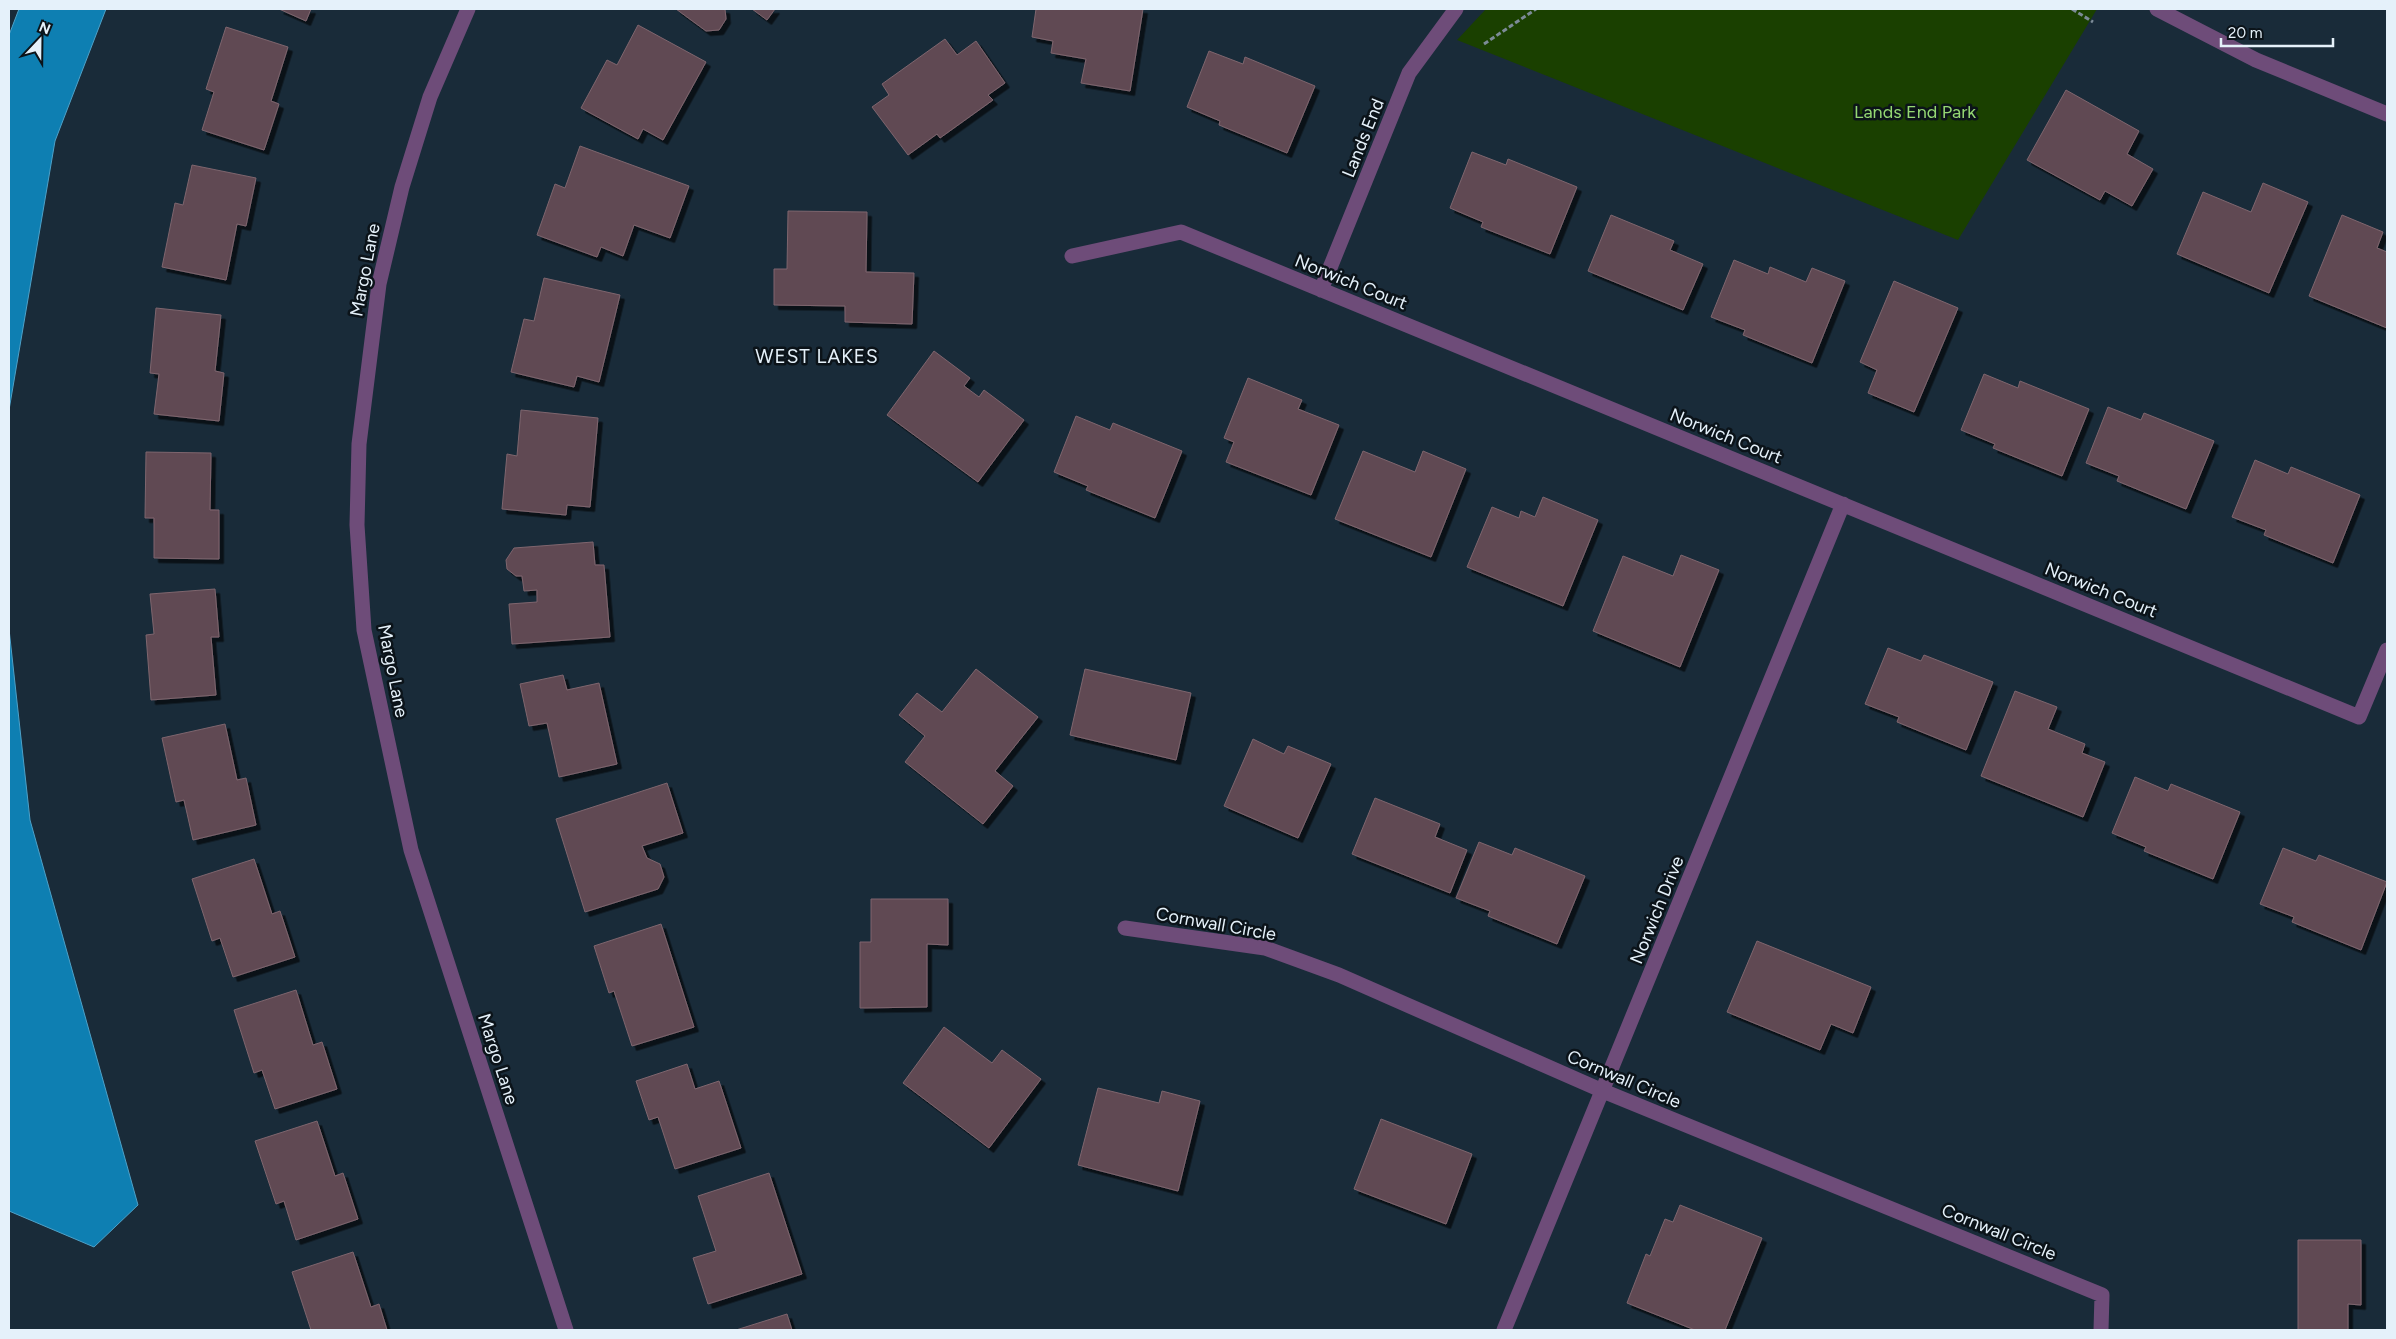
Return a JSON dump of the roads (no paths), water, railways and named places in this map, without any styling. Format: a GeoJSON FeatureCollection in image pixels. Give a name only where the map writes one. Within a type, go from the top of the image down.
{"type":"FeatureCollection","features":[{"type":"Feature","properties":{"kind":"street","name":"Margo Lane"},"geometry":{"type":"LineString","coordinates":[[468,9],[430,97],[402,187],[379,284],[360,444],[357,525],[364,630],[411,850],[566,1330]]}},
{"type":"Feature","properties":{"kind":"street","name":"Lands End"},"geometry":{"type":"LineString","coordinates":[[1321,290],[1409,73],[1456,9]]}},
{"type":"Feature","properties":{"kind":"street"},"geometry":{"type":"LineString","coordinates":[[2157,9],[2256,60],[2387,114]]}},
{"type":"Feature","properties":{"kind":"street","name":"Norwich Court"},"geometry":{"type":"LineString","coordinates":[[1072,256],[1181,232],[2359,717],[2387,650]]}},
{"type":"Feature","properties":{"kind":"street","name":"Norwich Drive"},"geometry":{"type":"LineString","coordinates":[[1504,1330],[1843,504]]}},
{"type":"Feature","properties":{"kind":"street","name":"Cornwall Circle"},"geometry":{"type":"LineString","coordinates":[[1125,928],[1265,948],[1339,975],[1603,1091],[2102,1295],[2101,1330]]}},
{"type":"Feature","properties":{"kind":"water"},"geometry":{"type":"Polygon","coordinates":[[[19,9],[106,9],[55,141],[9,410],[9,35],[19,9]]]}},
{"type":"Feature","properties":{"kind":"water"},"geometry":{"type":"Polygon","coordinates":[[[9,629],[30,820],[138,1205],[94,1247],[9,1211],[9,629]]]}},
{"type":"Feature","properties":{"kind":"district","name":"WEST LAKES"},"geometry":{"type":"Point","coordinates":[817,356]}},
{"type":"Feature","properties":{"kind":"park label","name":"Lands End Park"},"geometry":{"type":"Point","coordinates":[1915,112]}}]}
